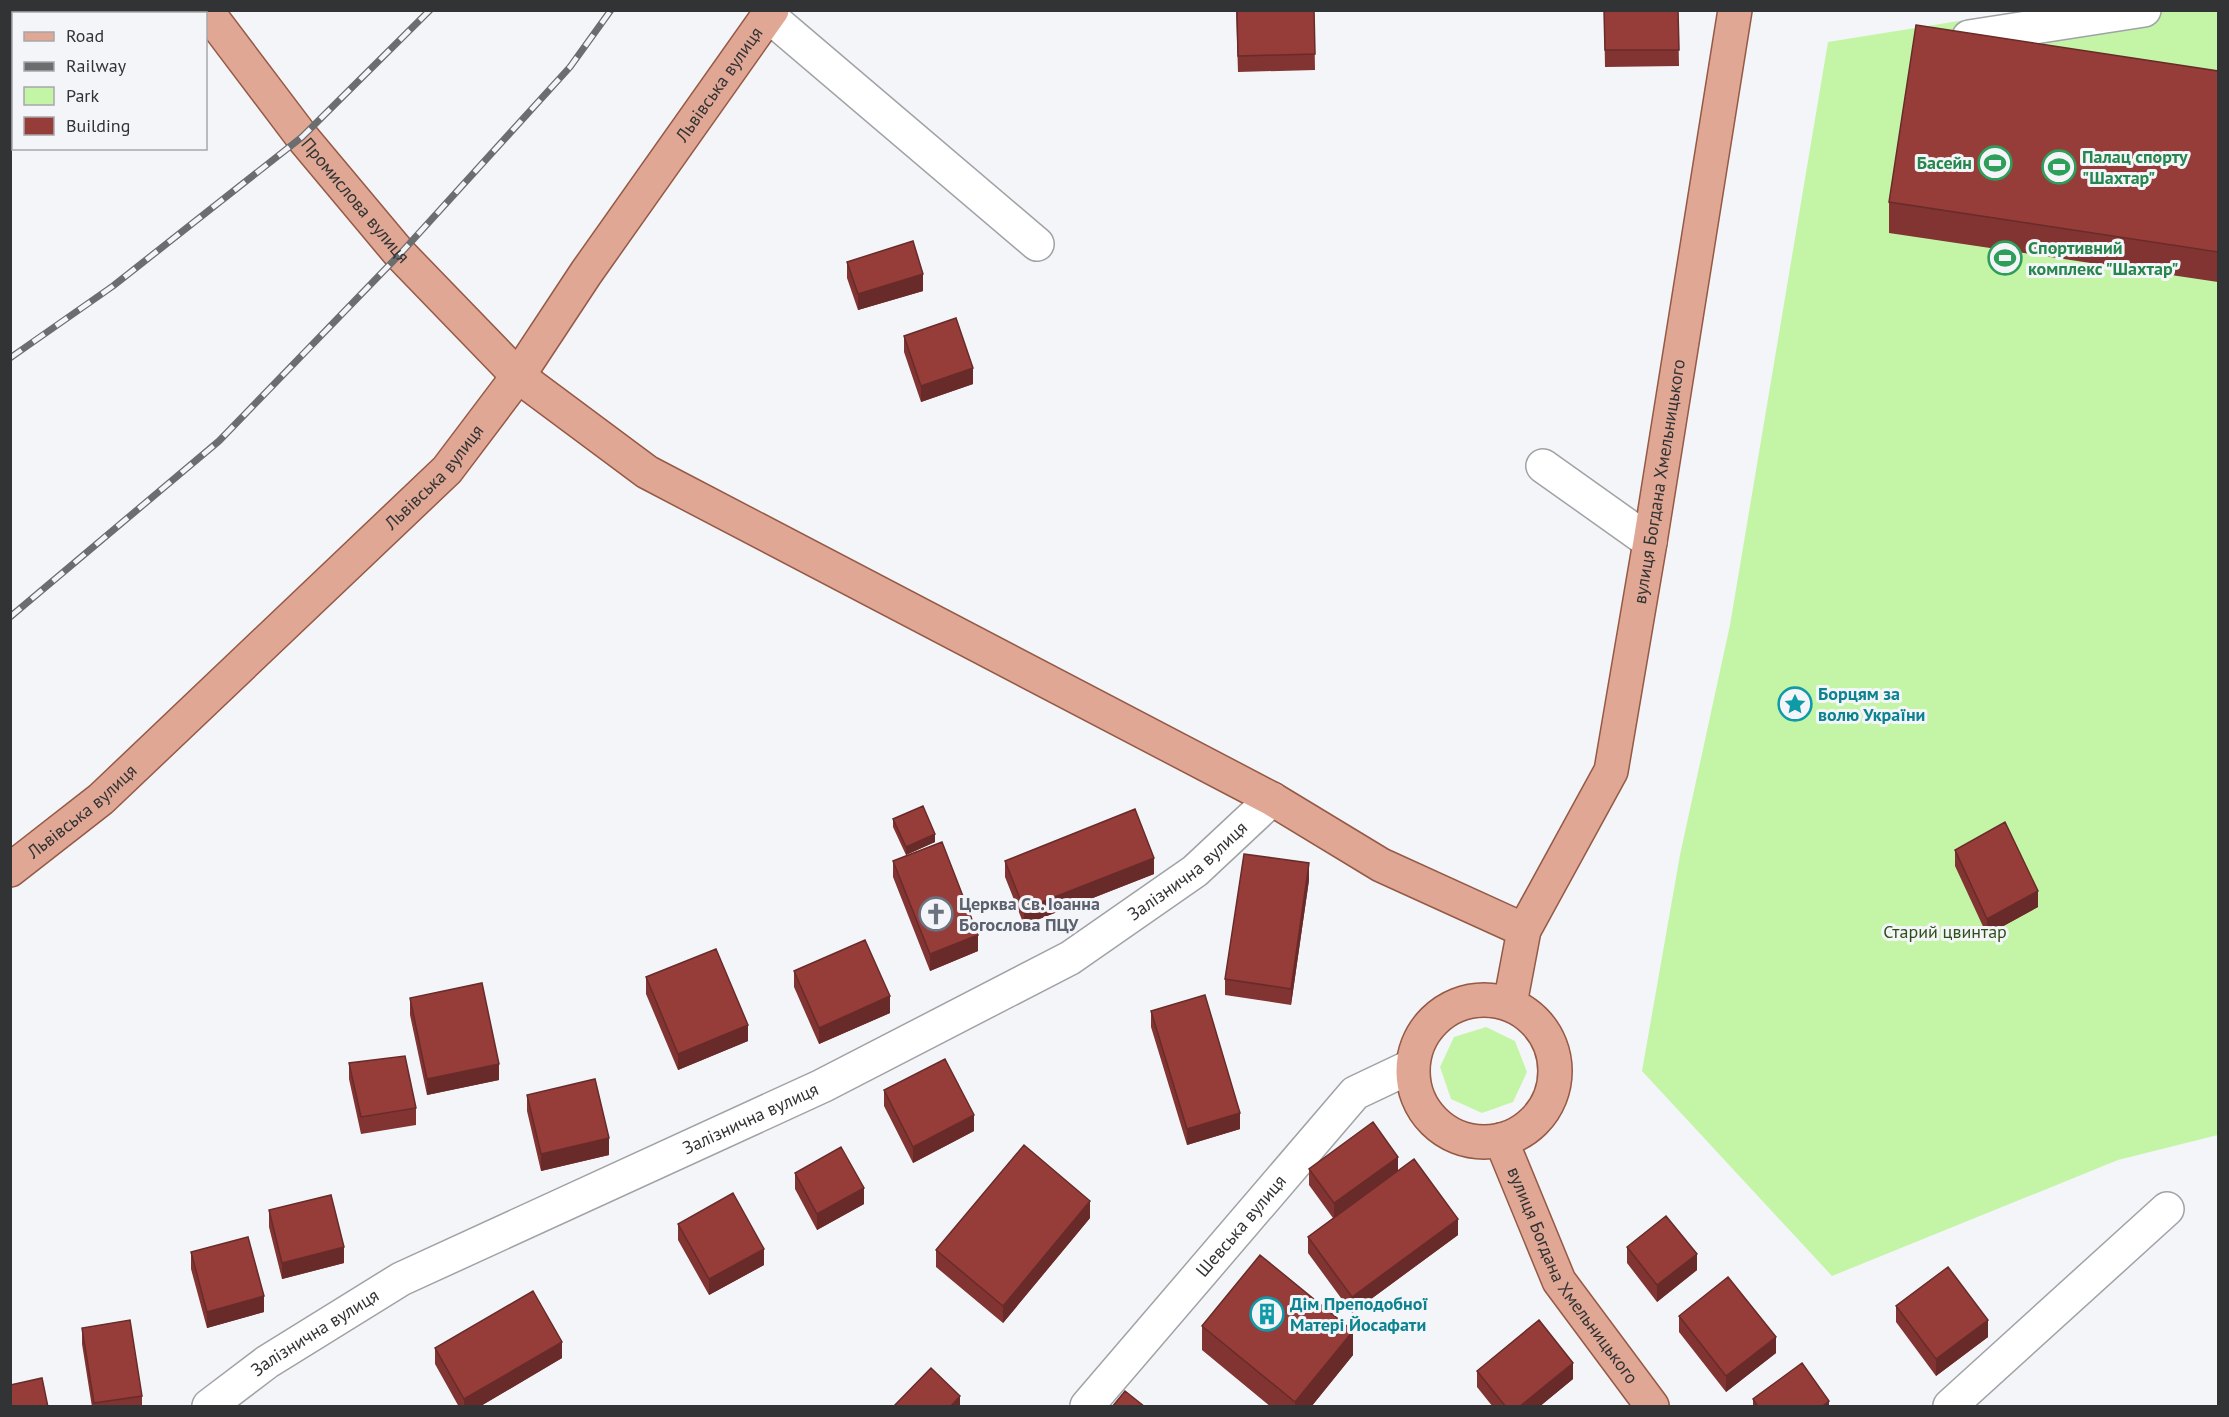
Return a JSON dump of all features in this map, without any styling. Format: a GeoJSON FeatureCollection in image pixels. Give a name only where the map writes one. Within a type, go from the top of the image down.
{"type":"FeatureCollection","features":[{"type":"Feature","properties":{"kind":"main road","name":"Промислова вулиця"},"geometry":{"type":"LineString","coordinates":[[206,10],[302,136],[400,254],[518,376],[647,472],[1272,799],[1382,865],[1524,930]]}},
{"type":"Feature","properties":{"kind":"main road","name":"вулиця Богдана Хмельницького"},"geometry":{"type":"LineString","coordinates":[[1510,1004],[1524,930],[1611,771],[1735,10]]}},
{"type":"Feature","properties":{"kind":"main road","name":"Львівська вулиця"},"geometry":{"type":"LineString","coordinates":[[10,870],[101,799],[447,470],[518,376],[586,273],[771,13]]}},
{"type":"Feature","properties":{"kind":"main road"},"geometry":{"type":"LineString","coordinates":[[1488,999],[1510,1004],[1529,1016],[1544,1032],[1553,1053],[1555,1075],[1550,1097],[1539,1116],[1522,1131],[1501,1140],[1479,1142],[1457,1137],[1438,1125],[1423,1109],[1414,1088],[1412,1066],[1417,1044],[1429,1025],[1445,1010],[1466,1001],[1488,999]]}},
{"type":"Feature","properties":{"kind":"main road","name":"вулиця Богдана Хмельницького"},"geometry":{"type":"LineString","coordinates":[[1501,1140],[1558,1281],[1652,1406]]}},
{"type":"Feature","properties":{"kind":"street"},"geometry":{"type":"LineString","coordinates":[[1969,37],[2144,10]]}},
{"type":"Feature","properties":{"kind":"street"},"geometry":{"type":"LineString","coordinates":[[771,13],[1037,243]]}},
{"type":"Feature","properties":{"kind":"street"},"geometry":{"type":"LineString","coordinates":[[1544,466],[1650,542]]}},
{"type":"Feature","properties":{"kind":"street","name":"Залізнична вулиця"},"geometry":{"type":"LineString","coordinates":[[209,1407],[267,1362],[401,1279],[822,1086],[1071,958],[1195,871],[1272,799]]}},
{"type":"Feature","properties":{"kind":"street","name":"Шевська вулиця"},"geometry":{"type":"LineString","coordinates":[[1087,1407],[1355,1093],[1412,1066]]}},
{"type":"Feature","properties":{"kind":"street"},"geometry":{"type":"LineString","coordinates":[[1950,1407],[2168,1209]]}},
{"type":"Feature","properties":{"kind":"green space","name":"Старий цвинтар"},"geometry":{"type":"Polygon","coordinates":[[[2021,11],[2218,11],[2218,1135],[2118,1160],[1832,1276],[1642,1071],[1680,855],[1730,625],[1828,42],[2021,11]]]}},
{"type":"Feature","properties":{"kind":"green space"},"geometry":{"type":"Polygon","coordinates":[[[1486,1027],[1515,1041],[1527,1072],[1513,1102],[1482,1113],[1451,1099],[1440,1067],[1454,1037],[1486,1027]]]}},
{"type":"Feature","properties":{"kind":"building"},"geometry":{"type":"Polygon","coordinates":[[[1237,10],[1314,10],[1315,54],[1238,56],[1237,10]]]}},
{"type":"Feature","properties":{"kind":"building"},"geometry":{"type":"Polygon","coordinates":[[[1604,10],[1678,10],[1679,50],[1605,50],[1604,10]]]}},
{"type":"Feature","properties":{"kind":"building","name":"Палац спорту \"Шахтар\""},"geometry":{"type":"Polygon","coordinates":[[[1916,25],[2218,71],[2218,252],[1889,202],[1916,25]]]}},
{"type":"Feature","properties":{"kind":"building"},"geometry":{"type":"Polygon","coordinates":[[[913,241],[923,274],[858,294],[847,262],[913,241]]]}},
{"type":"Feature","properties":{"kind":"building"},"geometry":{"type":"Polygon","coordinates":[[[956,318],[973,368],[921,386],[904,336],[956,318]]]}},
{"type":"Feature","properties":{"kind":"building"},"geometry":{"type":"Polygon","coordinates":[[[923,806],[935,834],[906,847],[893,819],[923,806]]]}},
{"type":"Feature","properties":{"kind":"building"},"geometry":{"type":"Polygon","coordinates":[[[1135,809],[1154,858],[1024,909],[1005,861],[1135,809]]]}},
{"type":"Feature","properties":{"kind":"building"},"geometry":{"type":"Polygon","coordinates":[[[2005,822],[2038,891],[1987,919],[1955,850],[2005,822]]]}},
{"type":"Feature","properties":{"kind":"building","name":"Церква Св. Іоанна Богослова ПЦУ"},"geometry":{"type":"Polygon","coordinates":[[[942,842],[978,935],[930,954],[893,861],[942,842]]]}},
{"type":"Feature","properties":{"kind":"building"},"geometry":{"type":"Polygon","coordinates":[[[1244,854],[1309,863],[1291,989],[1225,979],[1244,854]]]}},
{"type":"Feature","properties":{"kind":"building"},"geometry":{"type":"Polygon","coordinates":[[[865,940],[890,996],[819,1028],[794,971],[865,940]]]}},
{"type":"Feature","properties":{"kind":"building"},"geometry":{"type":"Polygon","coordinates":[[[716,949],[748,1025],[678,1054],[646,977],[716,949]]]}},
{"type":"Feature","properties":{"kind":"building"},"geometry":{"type":"Polygon","coordinates":[[[482,983],[499,1064],[427,1079],[410,998],[482,983]]]}},
{"type":"Feature","properties":{"kind":"building"},"geometry":{"type":"Polygon","coordinates":[[[1205,995],[1240,1113],[1187,1129],[1151,1011],[1205,995]]]}},
{"type":"Feature","properties":{"kind":"building"},"geometry":{"type":"Polygon","coordinates":[[[405,1056],[416,1108],[361,1117],[349,1063],[405,1056]]]}},
{"type":"Feature","properties":{"kind":"building"},"geometry":{"type":"Polygon","coordinates":[[[945,1059],[974,1115],[913,1147],[884,1090],[945,1059]]]}},
{"type":"Feature","properties":{"kind":"building"},"geometry":{"type":"Polygon","coordinates":[[[595,1079],[609,1138],[541,1154],[527,1095],[595,1079]]]}},
{"type":"Feature","properties":{"kind":"building"},"geometry":{"type":"Polygon","coordinates":[[[1373,1122],[1398,1157],[1334,1203],[1309,1169],[1373,1122]]]}},
{"type":"Feature","properties":{"kind":"building"},"geometry":{"type":"Polygon","coordinates":[[[1024,1145],[1090,1201],[1003,1306],[936,1250],[1024,1145]]]}},
{"type":"Feature","properties":{"kind":"building"},"geometry":{"type":"Polygon","coordinates":[[[841,1147],[864,1188],[817,1214],[795,1173],[841,1147]]]}},
{"type":"Feature","properties":{"kind":"building"},"geometry":{"type":"Polygon","coordinates":[[[1414,1159],[1458,1219],[1352,1297],[1308,1237],[1414,1159]]]}},
{"type":"Feature","properties":{"kind":"building"},"geometry":{"type":"Polygon","coordinates":[[[733,1193],[764,1249],[709,1279],[678,1224],[733,1193]]]}},
{"type":"Feature","properties":{"kind":"building"},"geometry":{"type":"Polygon","coordinates":[[[331,1195],[344,1247],[282,1263],[269,1210],[331,1195]]]}},
{"type":"Feature","properties":{"kind":"building"},"geometry":{"type":"Polygon","coordinates":[[[1666,1216],[1697,1254],[1657,1285],[1627,1247],[1666,1216]]]}},
{"type":"Feature","properties":{"kind":"building"},"geometry":{"type":"Polygon","coordinates":[[[248,1237],[264,1296],[207,1312],[191,1252],[248,1237]]]}},
{"type":"Feature","properties":{"kind":"building","name":"Дім Преподобної Матері Йосафати"},"geometry":{"type":"Polygon","coordinates":[[[1260,1255],[1353,1331],[1295,1402],[1202,1326],[1260,1255]]]}},
{"type":"Feature","properties":{"kind":"building"},"geometry":{"type":"Polygon","coordinates":[[[1948,1267],[1988,1320],[1936,1359],[1896,1306],[1948,1267]]]}},
{"type":"Feature","properties":{"kind":"building"},"geometry":{"type":"Polygon","coordinates":[[[1728,1277],[1776,1337],[1726,1376],[1679,1316],[1728,1277]]]}},
{"type":"Feature","properties":{"kind":"building"},"geometry":{"type":"Polygon","coordinates":[[[533,1291],[562,1342],[464,1399],[435,1348],[533,1291]]]}},
{"type":"Feature","properties":{"kind":"building"},"geometry":{"type":"Polygon","coordinates":[[[130,1320],[142,1396],[94,1403],[82,1328],[130,1320]]]}},
{"type":"Feature","properties":{"kind":"building"},"geometry":{"type":"Polygon","coordinates":[[[1539,1320],[1573,1363],[1519,1407],[1506,1407],[1477,1371],[1539,1320]]]}},
{"type":"Feature","properties":{"kind":"building"},"geometry":{"type":"Polygon","coordinates":[[[1802,1363],[1829,1401],[1821,1407],[1758,1407],[1753,1399],[1802,1363]]]}},
{"type":"Feature","properties":{"kind":"building"},"geometry":{"type":"Polygon","coordinates":[[[931,1368],[960,1396],[950,1407],[893,1407],[931,1368]]]}},
{"type":"Feature","properties":{"kind":"building"},"geometry":{"type":"Polygon","coordinates":[[[42,1378],[48,1407],[10,1407],[10,1385],[42,1378]]]}},
{"type":"Feature","properties":{"kind":"building"},"geometry":{"type":"Polygon","coordinates":[[[1125,1391],[1145,1407],[1112,1407],[1125,1391]]]}},
{"type":"Feature","properties":{"kind":"railway"},"geometry":{"type":"LineString","coordinates":[[10,358],[113,286],[302,137],[430,10]]}},
{"type":"Feature","properties":{"kind":"railway"},"geometry":{"type":"LineString","coordinates":[[10,617],[219,441],[400,254],[570,67],[611,10]]}},
{"type":"Feature","properties":{"kind":"place","name":"Басейн"},"geometry":{"type":"Point","coordinates":[1995,163]}},
{"type":"Feature","properties":{"kind":"place","name":"Палац спорту \"Шахтар\""},"geometry":{"type":"Point","coordinates":[2059,167]}},
{"type":"Feature","properties":{"kind":"place","name":"Спортивний комплекс \"Шахтар\""},"geometry":{"type":"Point","coordinates":[2005,258]}},
{"type":"Feature","properties":{"kind":"place","name":"Борцям за волю України"},"geometry":{"type":"Point","coordinates":[1795,704]}},
{"type":"Feature","properties":{"kind":"place","name":"Церква Св. Іоанна Богослова ПЦУ"},"geometry":{"type":"Point","coordinates":[936,914]}},
{"type":"Feature","properties":{"kind":"place","name":"Дім Преподобної Матері Йосафати"},"geometry":{"type":"Point","coordinates":[1267,1314]}}]}
